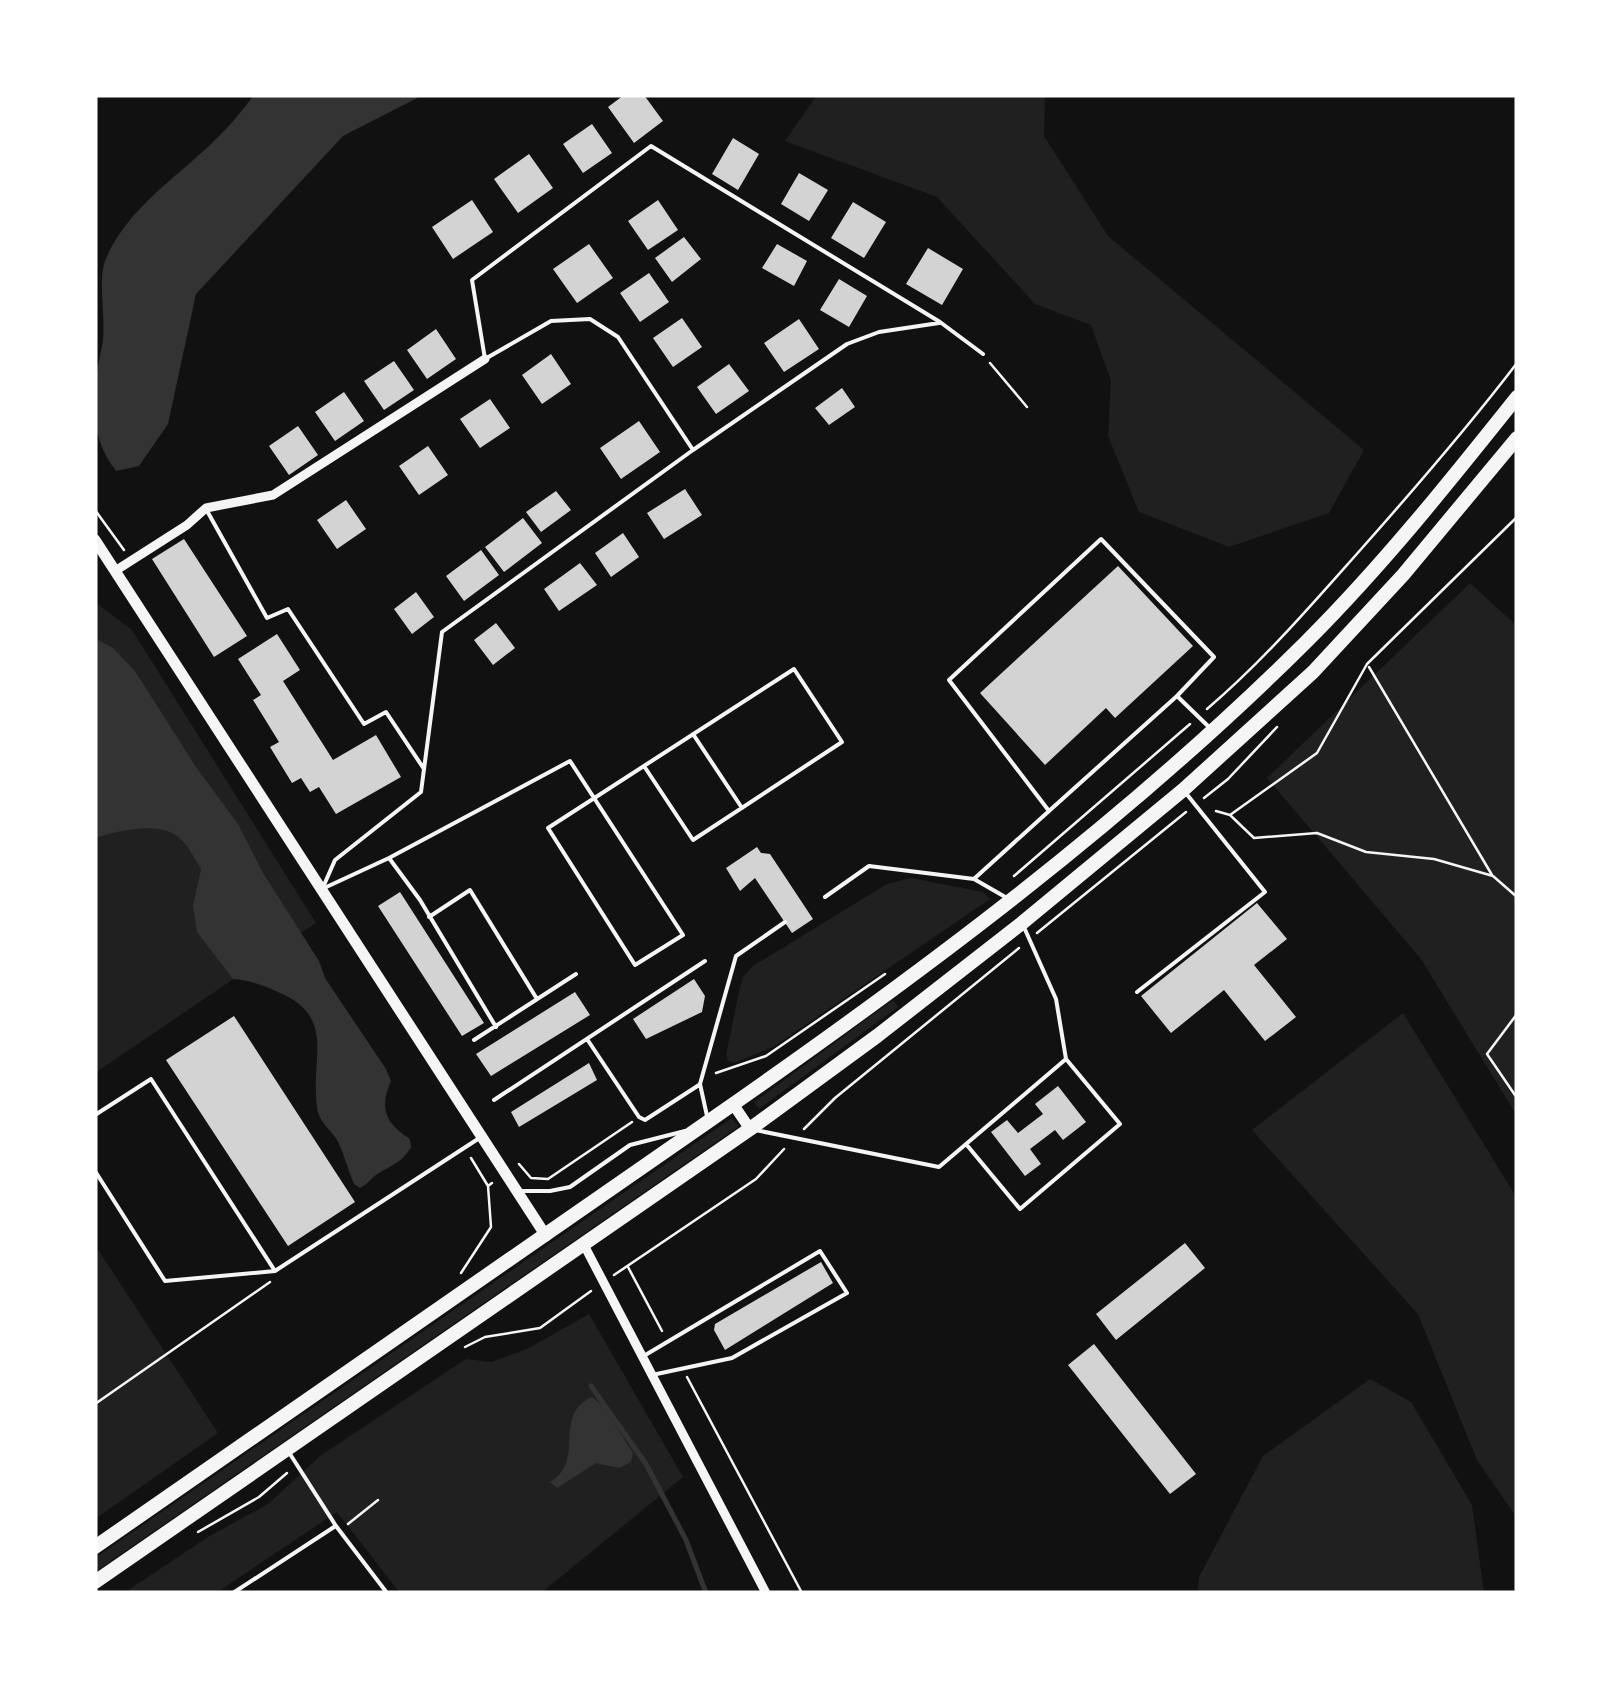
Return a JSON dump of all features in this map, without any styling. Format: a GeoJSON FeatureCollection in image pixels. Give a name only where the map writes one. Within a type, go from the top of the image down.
{"type":"FeatureCollection","features":[{"type":"Feature","properties":{"kind":"main road"},"geometry":{"type":"LineString","coordinates":[[95,1547],[860,1015],[1213,731],[1345,602],[1517,396]]}},
{"type":"Feature","properties":{"kind":"main road"},"geometry":{"type":"LineString","coordinates":[[95,1582],[750,1128],[1022,923],[1184,790],[1313,672],[1403,575],[1517,438]]}},
{"type":"Feature","properties":{"kind":"street"},"geometry":{"type":"LineString","coordinates":[[115,571],[206,508],[273,495],[485,358]]}},
{"type":"Feature","properties":{"kind":"street"},"geometry":{"type":"LineString","coordinates":[[95,540],[546,1236]]}},
{"type":"Feature","properties":{"kind":"street"},"geometry":{"type":"LineString","coordinates":[[733,1104],[750,1128]]}},
{"type":"Feature","properties":{"kind":"street"},"geometry":{"type":"LineString","coordinates":[[584,1245],[766,1593]]}},
{"type":"Feature","properties":{"kind":"lane"},"geometry":{"type":"LineString","coordinates":[[693,450],[618,337],[590,319],[551,320],[485,358],[472,280],[652,146],[940,322],[983,354]]}},
{"type":"Feature","properties":{"kind":"lane"},"geometry":{"type":"LineString","coordinates":[[322,889],[334,860],[421,792],[442,632],[846,344],[879,332],[940,322]]}},
{"type":"Feature","properties":{"kind":"lane"},"geometry":{"type":"LineString","coordinates":[[206,508],[268,618],[288,608],[364,724],[386,712],[424,768]]}},
{"type":"Feature","properties":{"kind":"lane"},"geometry":{"type":"LineString","coordinates":[[974,878],[1178,696],[1214,657],[1101,539],[948,680],[1049,811]]}},
{"type":"Feature","properties":{"kind":"lane"},"geometry":{"type":"LineString","coordinates":[[322,889],[389,858],[570,761],[594,798],[683,934],[635,965],[548,828],[594,798],[644,766],[694,734],[794,669],[842,742],[692,840],[644,766]]}},
{"type":"Feature","properties":{"kind":"lane"},"geometry":{"type":"LineString","coordinates":[[1178,696],[1213,731]]}},
{"type":"Feature","properties":{"kind":"lane"},"geometry":{"type":"LineString","coordinates":[[694,734],[742,808]]}},
{"type":"Feature","properties":{"kind":"lane"},"geometry":{"type":"LineString","coordinates":[[1137,992],[1265,892],[1184,790]]}},
{"type":"Feature","properties":{"kind":"lane"},"geometry":{"type":"LineString","coordinates":[[389,858],[496,1026]]}},
{"type":"Feature","properties":{"kind":"lane"},"geometry":{"type":"LineString","coordinates":[[824,897],[868,866],[974,878],[1005,896]]}},
{"type":"Feature","properties":{"kind":"lane"},"geometry":{"type":"LineString","coordinates":[[429,918],[470,890],[537,999]]}},
{"type":"Feature","properties":{"kind":"lane"},"geometry":{"type":"LineString","coordinates":[[516,1190],[550,1192],[570,1187],[630,1145],[704,1125],[701,1081],[736,956],[785,922]]}},
{"type":"Feature","properties":{"kind":"lane"},"geometry":{"type":"LineString","coordinates":[[966,1144],[1020,1209],[1120,1124],[1066,1060],[1056,998],[1022,923]]}},
{"type":"Feature","properties":{"kind":"lane"},"geometry":{"type":"LineString","coordinates":[[494,1100],[705,962]]}},
{"type":"Feature","properties":{"kind":"lane"},"geometry":{"type":"LineString","coordinates":[[474,1040],[576,974]]}},
{"type":"Feature","properties":{"kind":"lane"},"geometry":{"type":"LineString","coordinates":[[587,1039],[639,1117],[645,1120],[701,1081]]}},
{"type":"Feature","properties":{"kind":"lane"},"geometry":{"type":"LineString","coordinates":[[750,1128],[939,1167],[1066,1060]]}},
{"type":"Feature","properties":{"kind":"lane"},"geometry":{"type":"LineString","coordinates":[[95,1115],[151,1079],[275,1270]]}},
{"type":"Feature","properties":{"kind":"lane"},"geometry":{"type":"LineString","coordinates":[[95,1172],[165,1280],[275,1270],[482,1136]]}},
{"type":"Feature","properties":{"kind":"lane"},"geometry":{"type":"LineString","coordinates":[[642,1357],[820,1251],[847,1293],[732,1358],[652,1375]]}},
{"type":"Feature","properties":{"kind":"lane"},"geometry":{"type":"LineString","coordinates":[[287,1450],[336,1526],[387,1593]]}},
{"type":"Feature","properties":{"kind":"lane"},"geometry":{"type":"LineString","coordinates":[[233,1593],[336,1526]]}},
{"type":"Feature","properties":{"kind":"path"},"geometry":{"type":"LineString","coordinates":[[983,354],[1027,407]]}},
{"type":"Feature","properties":{"kind":"path"},"geometry":{"type":"LineString","coordinates":[[1005,896],[1248,674],[1461,437],[1517,363]]}},
{"type":"Feature","properties":{"kind":"path"},"geometry":{"type":"LineString","coordinates":[[95,510],[123,550]]}},
{"type":"Feature","properties":{"kind":"path"},"geometry":{"type":"LineString","coordinates":[[1230,815],[1317,753],[1368,664],[1517,517]]}},
{"type":"Feature","properties":{"kind":"path"},"geometry":{"type":"LineString","coordinates":[[1368,664],[1493,876],[1517,898]]}},
{"type":"Feature","properties":{"kind":"path"},"geometry":{"type":"LineString","coordinates":[[1195,805],[1230,815],[1254,838],[1316,833],[1366,852],[1434,860],[1493,876]]}},
{"type":"Feature","properties":{"kind":"path"},"geometry":{"type":"LineString","coordinates":[[701,1081],[766,1056],[892,970]]}},
{"type":"Feature","properties":{"kind":"path"},"geometry":{"type":"LineString","coordinates":[[1517,1014],[1488,1054],[1517,1098]]}},
{"type":"Feature","properties":{"kind":"path"},"geometry":{"type":"LineString","coordinates":[[488,1186],[520,1164],[531,1178],[548,1179],[639,1117]]}},
{"type":"Feature","properties":{"kind":"path"},"geometry":{"type":"LineString","coordinates":[[459,1276],[491,1227],[488,1186],[470,1157]]}},
{"type":"Feature","properties":{"kind":"path"},"geometry":{"type":"LineString","coordinates":[[627,1266],[668,1342]]}},
{"type":"Feature","properties":{"kind":"path"},"geometry":{"type":"LineString","coordinates":[[95,1404],[274,1280]]}},
{"type":"Feature","properties":{"kind":"path"},"geometry":{"type":"LineString","coordinates":[[683,1369],[802,1593]]}},
{"type":"Feature","properties":{"kind":"path"},"geometry":{"type":"LineString","coordinates":[[197,1532],[258,1496],[296,1464]]}},
{"type":"Feature","properties":{"kind":"shaded area"},"geometry":{"type":"Polygon","coordinates":[[[254,95],[423,95],[343,136],[196,294],[168,424],[139,466],[116,471],[100,441],[94,411],[103,336],[105,261],[140,208],[224,131],[254,95]]]}},
{"type":"Feature","properties":{"kind":"shaded area"},"geometry":{"type":"Polygon","coordinates":[[[817,95],[1045,95],[1044,136],[1108,236],[1364,450],[1329,513],[1229,547],[1139,512],[1108,436],[1111,381],[1091,325],[1035,304],[937,197],[785,141],[817,95]]]}},
{"type":"Feature","properties":{"kind":"shaded area"},"geometry":{"type":"Polygon","coordinates":[[[1470,583],[1517,626],[1517,1116],[1421,959],[1267,778],[1470,583]]]}},
{"type":"Feature","properties":{"kind":"shaded area"},"geometry":{"type":"Polygon","coordinates":[[[95,602],[132,630],[316,923],[95,1073],[95,602]]]}},
{"type":"Feature","properties":{"kind":"shaded area"},"geometry":{"type":"Polygon","coordinates":[[[95,638],[113,648],[135,671],[196,767],[238,824],[263,873],[319,961],[325,978],[386,1069],[391,1081],[385,1099],[387,1114],[410,1139],[411,1147],[401,1160],[360,1188],[354,1184],[337,1140],[318,1112],[317,1040],[308,1013],[278,992],[233,979],[197,932],[193,906],[201,869],[188,847],[169,831],[159,829],[125,830],[95,838],[95,638]]]}},
{"type":"Feature","properties":{"kind":"shaded area"},"geometry":{"type":"Polygon","coordinates":[[[911,878],[983,892],[990,899],[773,1047],[734,1063],[728,1061],[740,988],[743,977],[753,966],[887,884],[911,878]]]}},
{"type":"Feature","properties":{"kind":"shaded area"},"geometry":{"type":"Polygon","coordinates":[[[893,1000],[898,1007],[759,1109],[754,1102],[893,1000]]]}},
{"type":"Feature","properties":{"kind":"shaded area"},"geometry":{"type":"Polygon","coordinates":[[[1403,1013],[1517,1198],[1517,1518],[1477,1460],[1418,1314],[1252,1130],[1403,1013]]]}},
{"type":"Feature","properties":{"kind":"shaded area"},"geometry":{"type":"Polygon","coordinates":[[[732,1118],[738,1127],[95,1572],[95,1558],[732,1118]]]}},
{"type":"Feature","properties":{"kind":"shaded area"},"geometry":{"type":"Polygon","coordinates":[[[95,1245],[218,1433],[95,1519],[95,1245]]]}},
{"type":"Feature","properties":{"kind":"shaded area"},"geometry":{"type":"Polygon","coordinates":[[[589,1314],[683,1477],[541,1593],[400,1593],[337,1512],[216,1593],[124,1593],[208,1537],[268,1504],[320,1456],[466,1359],[491,1362],[527,1349],[589,1314]]]}},
{"type":"Feature","properties":{"kind":"shaded area"},"geometry":{"type":"Polygon","coordinates":[[[1370,1379],[1411,1402],[1472,1505],[1484,1593],[1198,1593],[1199,1577],[1263,1456],[1370,1379]]]}},
{"type":"Feature","properties":{"kind":"shaded area"},"geometry":{"type":"Polygon","coordinates":[[[592,1397],[603,1406],[633,1453],[631,1462],[619,1468],[596,1463],[557,1488],[550,1482],[566,1462],[573,1415],[592,1397]]]}},
{"type":"Feature","properties":{"kind":"building"},"geometry":{"type":"Polygon","coordinates":[[[624,95],[644,95],[663,121],[634,143],[608,107],[624,95]]]}},
{"type":"Feature","properties":{"kind":"building"},"geometry":{"type":"Polygon","coordinates":[[[592,124],[612,153],[583,173],[563,144],[592,124]]]}},
{"type":"Feature","properties":{"kind":"building"},"geometry":{"type":"Polygon","coordinates":[[[733,138],[759,154],[738,190],[712,174],[733,138]]]}},
{"type":"Feature","properties":{"kind":"building"},"geometry":{"type":"Polygon","coordinates":[[[529,154],[553,188],[518,213],[494,179],[529,154]]]}},
{"type":"Feature","properties":{"kind":"building"},"geometry":{"type":"Polygon","coordinates":[[[799,173],[828,190],[809,221],[781,204],[799,173]]]}},
{"type":"Feature","properties":{"kind":"building"},"geometry":{"type":"Polygon","coordinates":[[[472,200],[493,232],[453,259],[432,227],[472,200]]]}},
{"type":"Feature","properties":{"kind":"building"},"geometry":{"type":"Polygon","coordinates":[[[658,200],[678,230],[648,250],[628,221],[658,200]]]}},
{"type":"Feature","properties":{"kind":"building"},"geometry":{"type":"Polygon","coordinates":[[[853,202],[886,222],[864,258],[831,238],[853,202]]]}},
{"type":"Feature","properties":{"kind":"building"},"geometry":{"type":"Polygon","coordinates":[[[684,237],[701,259],[672,282],[655,258],[684,237]]]}},
{"type":"Feature","properties":{"kind":"building"},"geometry":{"type":"Polygon","coordinates":[[[589,244],[613,278],[577,303],[553,269],[589,244]]]}},
{"type":"Feature","properties":{"kind":"building"},"geometry":{"type":"Polygon","coordinates":[[[777,244],[807,261],[794,286],[762,268],[777,244]]]}},
{"type":"Feature","properties":{"kind":"building"},"geometry":{"type":"Polygon","coordinates":[[[928,248],[963,269],[942,305],[906,284],[928,248]]]}},
{"type":"Feature","properties":{"kind":"building"},"geometry":{"type":"Polygon","coordinates":[[[649,273],[669,302],[640,322],[620,293],[649,273]]]}},
{"type":"Feature","properties":{"kind":"building"},"geometry":{"type":"Polygon","coordinates":[[[839,279],[867,296],[849,327],[820,310],[839,279]]]}},
{"type":"Feature","properties":{"kind":"building"},"geometry":{"type":"Polygon","coordinates":[[[682,318],[702,347],[673,367],[653,338],[682,318]]]}},
{"type":"Feature","properties":{"kind":"building"},"geometry":{"type":"Polygon","coordinates":[[[799,319],[819,349],[784,372],[764,343],[799,319]]]}},
{"type":"Feature","properties":{"kind":"building"},"geometry":{"type":"Polygon","coordinates":[[[436,329],[456,359],[427,379],[407,350],[436,329]]]}},
{"type":"Feature","properties":{"kind":"building"},"geometry":{"type":"Polygon","coordinates":[[[551,354],[571,384],[542,404],[522,375],[551,354]]]}},
{"type":"Feature","properties":{"kind":"building"},"geometry":{"type":"Polygon","coordinates":[[[394,361],[414,390],[384,410],[364,381],[394,361]]]}},
{"type":"Feature","properties":{"kind":"building"},"geometry":{"type":"Polygon","coordinates":[[[729,364],[749,391],[716,414],[697,387],[729,364]]]}},
{"type":"Feature","properties":{"kind":"building"},"geometry":{"type":"Polygon","coordinates":[[[842,388],[855,407],[829,425],[815,408],[842,388]]]}},
{"type":"Feature","properties":{"kind":"building"},"geometry":{"type":"Polygon","coordinates":[[[344,392],[364,421],[335,441],[315,412],[344,392]]]}},
{"type":"Feature","properties":{"kind":"building"},"geometry":{"type":"Polygon","coordinates":[[[490,399],[510,428],[480,448],[460,419],[490,399]]]}},
{"type":"Feature","properties":{"kind":"building"},"geometry":{"type":"Polygon","coordinates":[[[639,421],[660,452],[621,479],[600,448],[639,421]]]}},
{"type":"Feature","properties":{"kind":"building"},"geometry":{"type":"Polygon","coordinates":[[[298,426],[318,455],[289,475],[269,446],[298,426]]]}},
{"type":"Feature","properties":{"kind":"building"},"geometry":{"type":"Polygon","coordinates":[[[428,446],[448,475],[419,495],[399,466],[428,446]]]}},
{"type":"Feature","properties":{"kind":"building"},"geometry":{"type":"Polygon","coordinates":[[[685,489],[702,515],[664,539],[647,513],[685,489]]]}},
{"type":"Feature","properties":{"kind":"building"},"geometry":{"type":"Polygon","coordinates":[[[556,491],[571,510],[541,532],[526,512],[556,491]]]}},
{"type":"Feature","properties":{"kind":"building"},"geometry":{"type":"Polygon","coordinates":[[[346,500],[366,529],[337,549],[317,520],[346,500]]]}},
{"type":"Feature","properties":{"kind":"building"},"geometry":{"type":"Polygon","coordinates":[[[523,518],[542,543],[504,572],[485,547],[523,518]]]}},
{"type":"Feature","properties":{"kind":"building"},"geometry":{"type":"Polygon","coordinates":[[[623,533],[639,557],[611,577],[595,553],[623,533]]]}},
{"type":"Feature","properties":{"kind":"building"},"geometry":{"type":"Polygon","coordinates":[[[184,539],[247,636],[214,657],[152,559],[184,539]]]}},
{"type":"Feature","properties":{"kind":"building"},"geometry":{"type":"Polygon","coordinates":[[[481,550],[499,575],[464,601],[446,576],[481,550]]]}},
{"type":"Feature","properties":{"kind":"building"},"geometry":{"type":"Polygon","coordinates":[[[580,563],[597,585],[559,611],[544,589],[580,563]]]}},
{"type":"Feature","properties":{"kind":"building"},"geometry":{"type":"Polygon","coordinates":[[[1118,566],[1193,646],[1115,718],[1106,708],[1045,765],[980,693],[1118,566]]]}},
{"type":"Feature","properties":{"kind":"building"},"geometry":{"type":"Polygon","coordinates":[[[416,592],[434,617],[412,634],[394,609],[416,592]]]}},
{"type":"Feature","properties":{"kind":"building"},"geometry":{"type":"Polygon","coordinates":[[[496,623],[515,648],[493,665],[474,640],[496,623]]]}},
{"type":"Feature","properties":{"kind":"building"},"geometry":{"type":"Polygon","coordinates":[[[277,634],[300,670],[283,681],[333,760],[376,735],[401,777],[336,814],[319,787],[310,792],[301,778],[292,783],[270,747],[279,742],[253,700],[261,695],[238,659],[277,634]]]}},
{"type":"Feature","properties":{"kind":"building"},"geometry":{"type":"Polygon","coordinates":[[[757,847],[761,853],[770,854],[813,919],[792,933],[755,878],[740,891],[726,868],[757,847]]]}},
{"type":"Feature","properties":{"kind":"building"},"geometry":{"type":"Polygon","coordinates":[[[400,892],[484,1023],[462,1036],[378,906],[400,892]]]}},
{"type":"Feature","properties":{"kind":"building"},"geometry":{"type":"Polygon","coordinates":[[[1257,903],[1287,939],[1254,965],[1296,1017],[1265,1041],[1224,990],[1171,1033],[1141,996],[1257,903]]]}},
{"type":"Feature","properties":{"kind":"building"},"geometry":{"type":"Polygon","coordinates":[[[694,979],[705,996],[702,1012],[646,1039],[633,1019],[694,979]]]}},
{"type":"Feature","properties":{"kind":"building"},"geometry":{"type":"Polygon","coordinates":[[[575,992],[590,1015],[491,1076],[476,1054],[575,992]]]}},
{"type":"Feature","properties":{"kind":"building"},"geometry":{"type":"Polygon","coordinates":[[[234,1016],[355,1202],[288,1246],[166,1060],[234,1016]]]}},
{"type":"Feature","properties":{"kind":"building"},"geometry":{"type":"Polygon","coordinates":[[[589,1063],[597,1080],[519,1127],[511,1112],[589,1063]]]}},
{"type":"Feature","properties":{"kind":"building"},"geometry":{"type":"Polygon","coordinates":[[[1058,1086],[1086,1122],[1063,1140],[1055,1130],[1030,1149],[1041,1164],[1025,1176],[991,1132],[1007,1120],[1018,1133],[1043,1114],[1035,1104],[1058,1086]]]}},
{"type":"Feature","properties":{"kind":"building"},"geometry":{"type":"Polygon","coordinates":[[[1185,1243],[1205,1268],[1116,1340],[1096,1314],[1185,1243]]]}},
{"type":"Feature","properties":{"kind":"building"},"geometry":{"type":"Polygon","coordinates":[[[821,1262],[833,1283],[725,1350],[714,1330],[715,1324],[821,1262]]]}},
{"type":"Feature","properties":{"kind":"building"},"geometry":{"type":"Polygon","coordinates":[[[1094,1344],[1196,1474],[1170,1494],[1068,1365],[1094,1344]]]}},
{"type":"Feature","properties":{"kind":"waterway"},"geometry":{"type":"LineString","coordinates":[[591,1386],[646,1464],[686,1540],[706,1593]]}}]}
